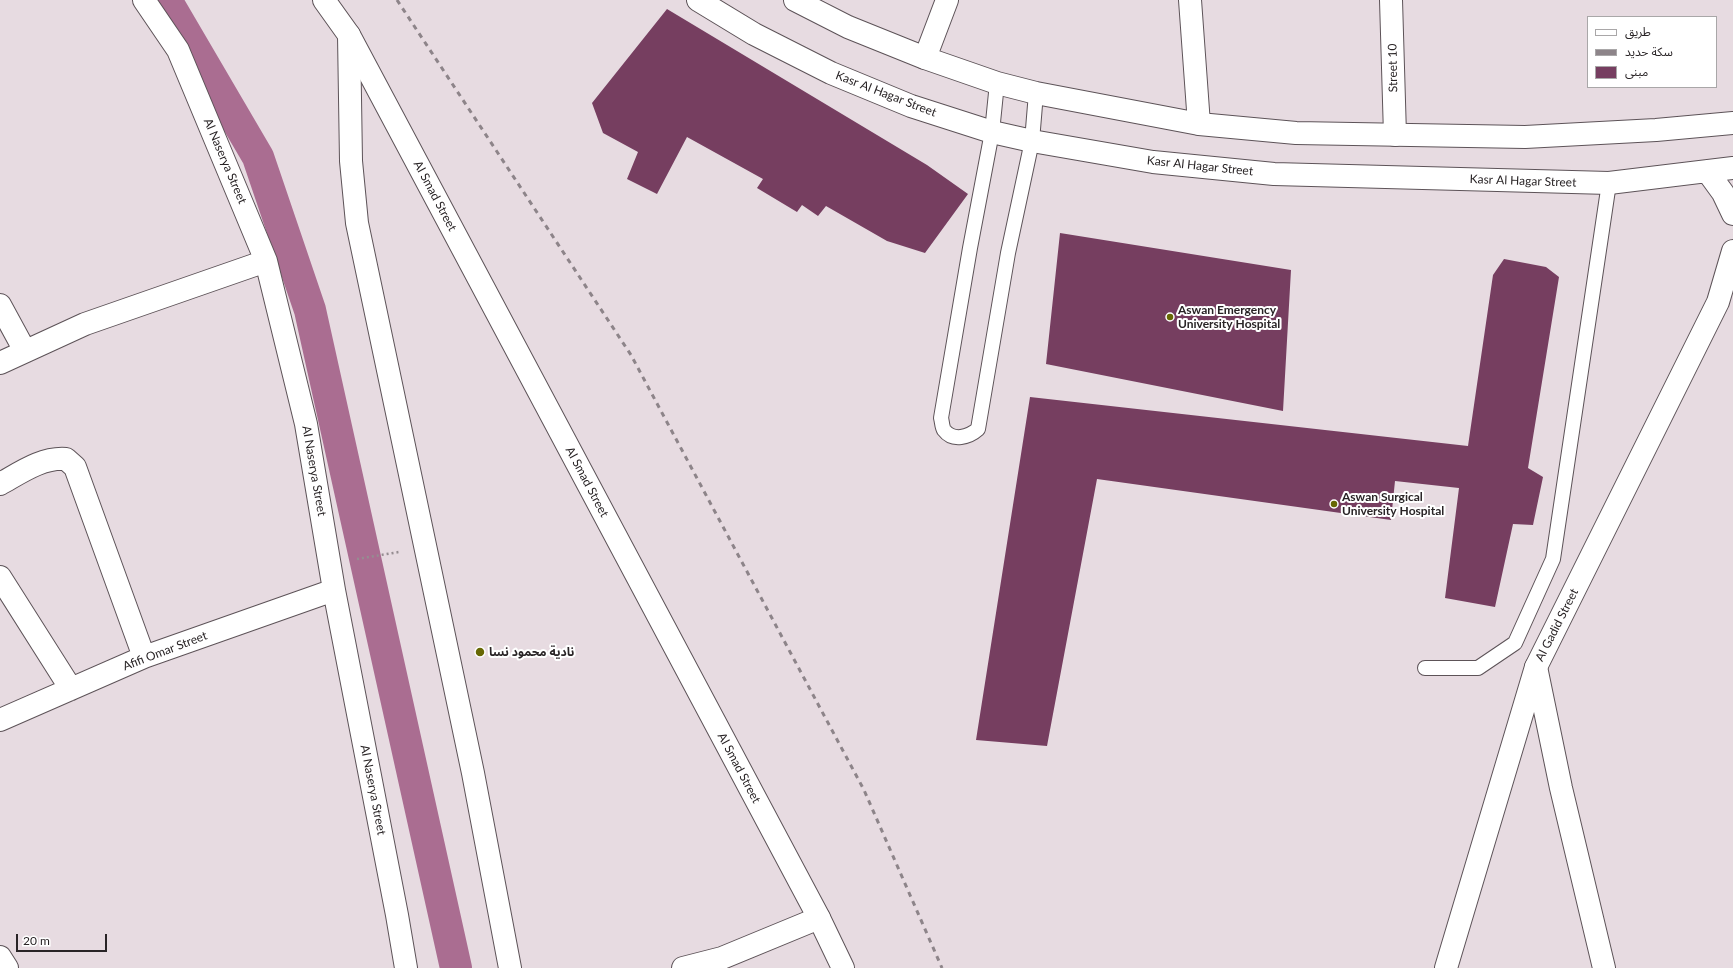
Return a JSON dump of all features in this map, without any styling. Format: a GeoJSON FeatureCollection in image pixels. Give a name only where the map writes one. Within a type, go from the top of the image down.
{"type":"FeatureCollection","features":[{"type":"Feature","properties":{"kind":"main road","name":"Al Naserya Street"},"geometry":{"type":"LineString","coordinates":[[144,0],[178,50],[266,261],[306,424],[334,590],[406,968]]}},
{"type":"Feature","properties":{"kind":"main road","name":"Al Smad Street"},"geometry":{"type":"LineString","coordinates":[[324,0],[349,35],[819,918],[843,968]]}},
{"type":"Feature","properties":{"kind":"main road","name":"Kasr Al Hagar Street"},"geometry":{"type":"LineString","coordinates":[[698,0],[754,34],[831,73],[911,106],[992,132],[1032,141],[1153,162],[1274,174],[1609,183],[1733,168]]}},
{"type":"Feature","properties":{"kind":"main road"},"geometry":{"type":"LineString","coordinates":[[795,0],[848,27],[925,58],[998,82],[1036,93],[1199,124],[1296,133],[1525,137],[1656,130],[1733,123]]}},
{"type":"Feature","properties":{"kind":"main road"},"geometry":{"type":"LineString","coordinates":[[925,58],[947,0]]}},
{"type":"Feature","properties":{"kind":"main road"},"geometry":{"type":"LineString","coordinates":[[1190,0],[1199,124]]}},
{"type":"Feature","properties":{"kind":"main road","name":"Street 10"},"geometry":{"type":"LineString","coordinates":[[1392,0],[1395,135]]}},
{"type":"Feature","properties":{"kind":"main road"},"geometry":{"type":"LineString","coordinates":[[349,35],[351,161],[357,223],[457,695],[510,968]]}},
{"type":"Feature","properties":{"kind":"main road"},"geometry":{"type":"LineString","coordinates":[[1707,171],[1723,193],[1733,214]]}},
{"type":"Feature","properties":{"kind":"main road","name":"Al Gadid Street"},"geometry":{"type":"LineString","coordinates":[[1446,968],[1536,667],[1718,302],[1733,251]]}},
{"type":"Feature","properties":{"kind":"main road"},"geometry":{"type":"LineString","coordinates":[[0,363],[85,324],[266,261]]}},
{"type":"Feature","properties":{"kind":"main road","name":"Al Gadid Street"},"geometry":{"type":"LineString","coordinates":[[1718,302],[1733,286]]}},
{"type":"Feature","properties":{"kind":"main road"},"geometry":{"type":"LineString","coordinates":[[0,305],[25,351]]}},
{"type":"Feature","properties":{"kind":"main road"},"geometry":{"type":"LineString","coordinates":[[0,484],[40,463],[57,458],[66,459],[75,467],[144,657]]}},
{"type":"Feature","properties":{"kind":"main road"},"geometry":{"type":"LineString","coordinates":[[0,577],[71,689]]}},
{"type":"Feature","properties":{"kind":"main road","name":"Afifi Omar Street"},"geometry":{"type":"LineString","coordinates":[[0,720],[144,657],[334,590]]}},
{"type":"Feature","properties":{"kind":"main road"},"geometry":{"type":"LineString","coordinates":[[1536,667],[1562,788],[1604,968]]}},
{"type":"Feature","properties":{"kind":"main road"},"geometry":{"type":"LineString","coordinates":[[682,968],[723,963],[819,918]]}},
{"type":"Feature","properties":{"kind":"main road"},"geometry":{"type":"LineString","coordinates":[[0,957],[7,968]]}},
{"type":"Feature","properties":{"kind":"lane"},"geometry":{"type":"LineString","coordinates":[[998,82],[992,132],[941,418],[943,429],[950,436],[960,437],[971,434],[978,429],[1008,253],[1032,141],[1036,93]]}},
{"type":"Feature","properties":{"kind":"lane"},"geometry":{"type":"LineString","coordinates":[[1425,668],[1478,668],[1515,643],[1553,558],[1609,183]]}},
{"type":"Feature","properties":{"kind":"path"},"geometry":{"type":"LineString","coordinates":[[350,560],[406,551]]}},
{"type":"Feature","properties":{"kind":"building"},"geometry":{"type":"Polygon","coordinates":[[[667,9],[927,165],[968,194],[925,253],[887,241],[826,206],[818,216],[802,205],[797,212],[757,188],[763,179],[687,137],[657,194],[627,179],[638,152],[603,133],[592,103],[667,9]]]}},
{"type":"Feature","properties":{"kind":"building","name":"Aswan Emergency University Hospital"},"geometry":{"type":"Polygon","coordinates":[[[1060,233],[1291,270],[1283,411],[1046,364],[1060,233]]]}},
{"type":"Feature","properties":{"kind":"building","name":"Aswan Surgical University Hospital"},"geometry":{"type":"Polygon","coordinates":[[[1504,259],[1546,267],[1559,277],[1528,468],[1543,477],[1533,525],[1513,524],[1495,607],[1445,598],[1459,488],[1395,481],[1391,520],[1097,479],[1047,746],[976,740],[1030,397],[1468,446],[1493,275],[1504,259]]]}},
{"type":"Feature","properties":{"kind":"waterway"},"geometry":{"type":"LineString","coordinates":[[166,0],[258,157],[310,310],[456,968]]}},
{"type":"Feature","properties":{"kind":"railway"},"geometry":{"type":"LineString","coordinates":[[397,0],[631,355],[864,790],[942,968]]}},
{"type":"Feature","properties":{"kind":"place","name":"Aswan Emergency University Hospital"},"geometry":{"type":"Point","coordinates":[1170,317]}},
{"type":"Feature","properties":{"kind":"place","name":"Aswan Surgical University Hospital"},"geometry":{"type":"Point","coordinates":[1334,504]}},
{"type":"Feature","properties":{"kind":"place","name":"نادية محمود نسا"},"geometry":{"type":"Point","coordinates":[480,652]}}]}
